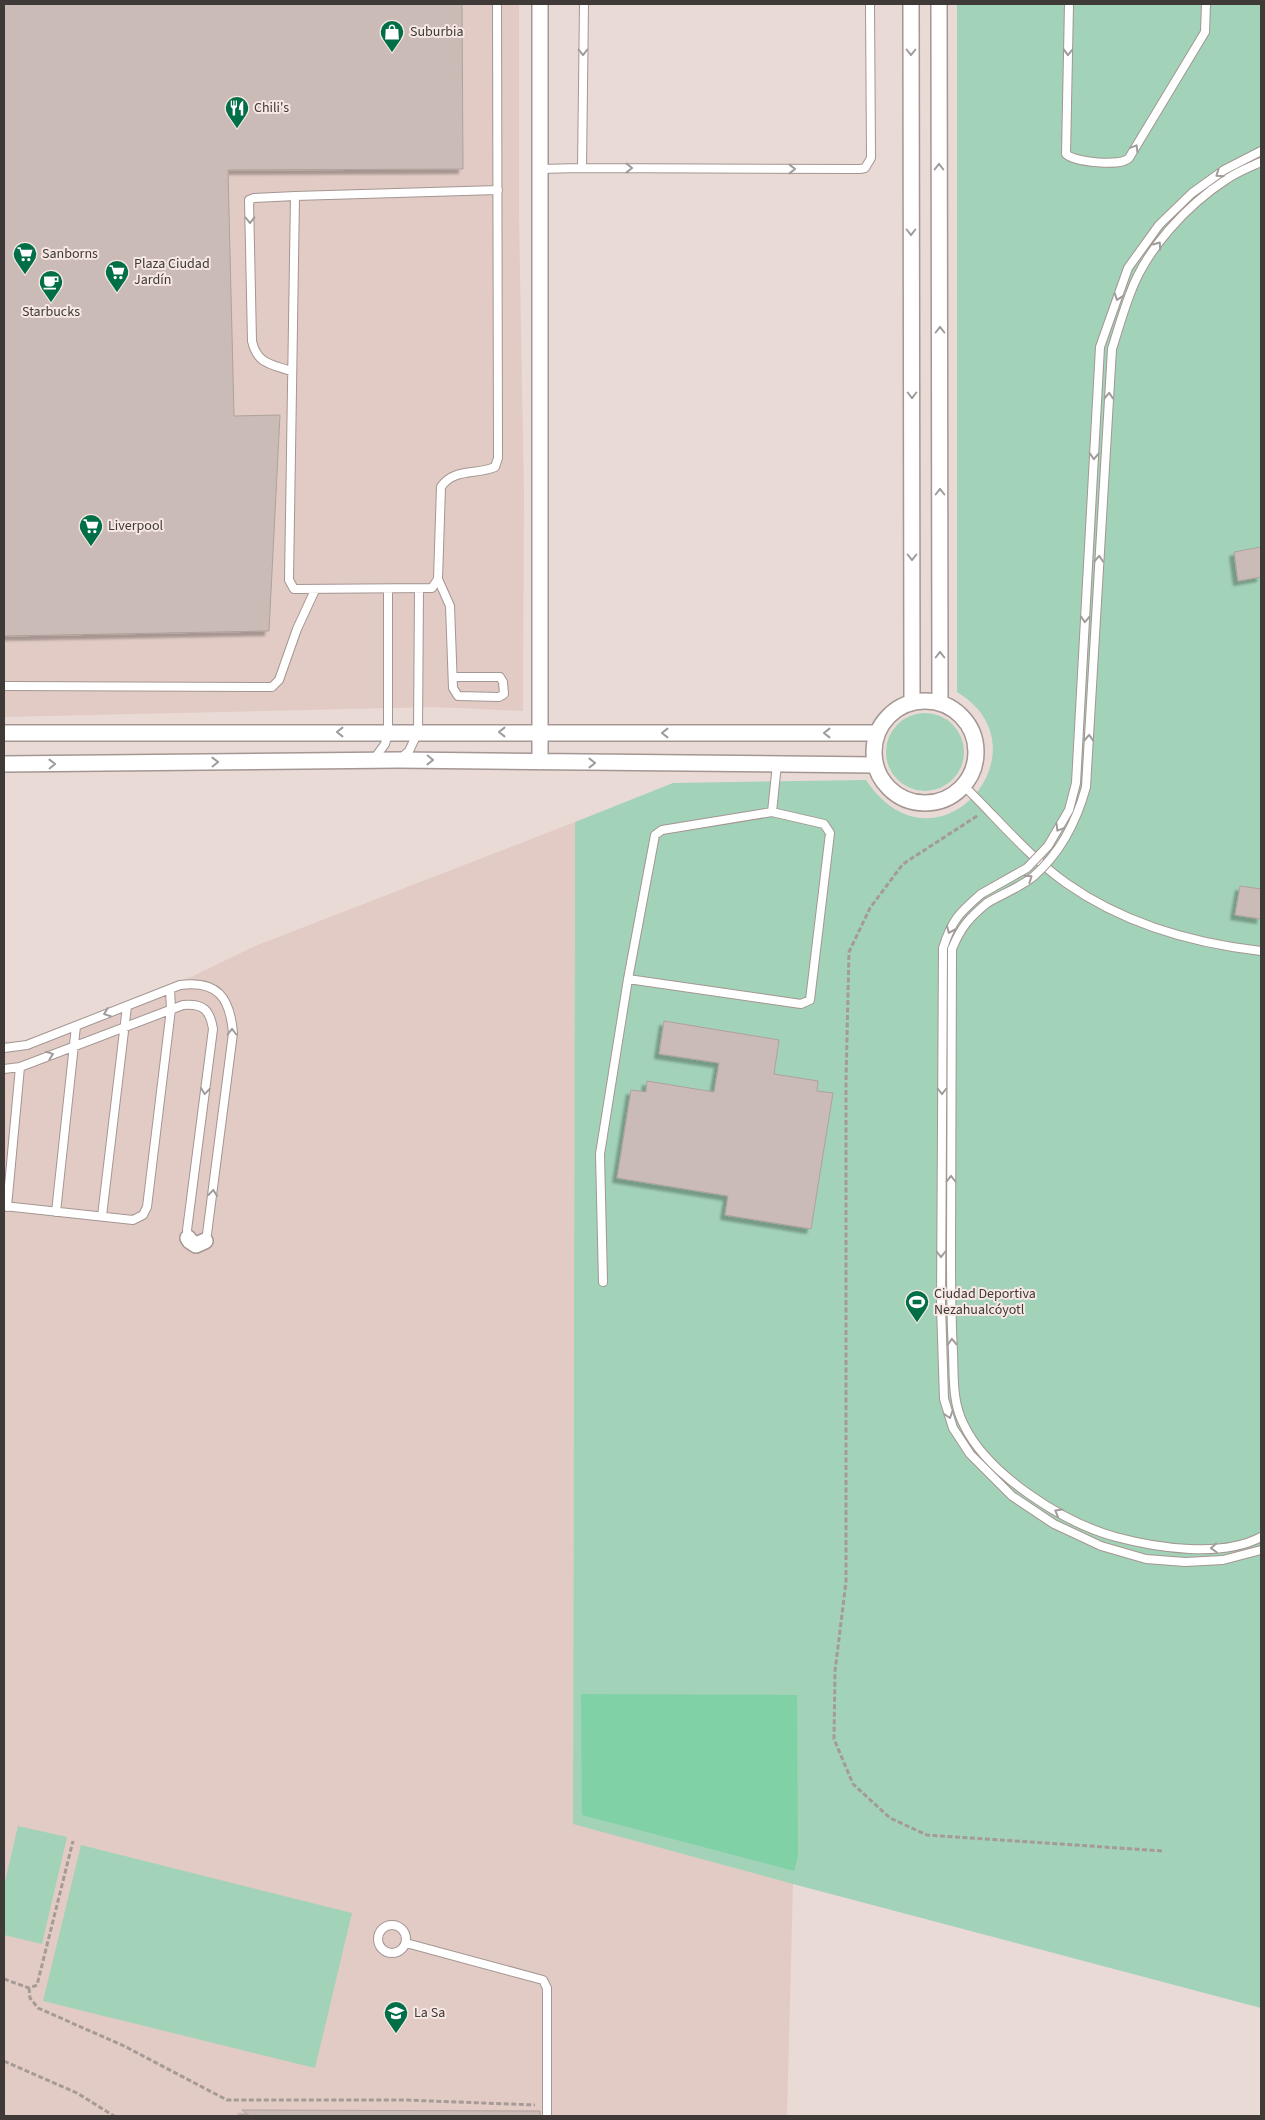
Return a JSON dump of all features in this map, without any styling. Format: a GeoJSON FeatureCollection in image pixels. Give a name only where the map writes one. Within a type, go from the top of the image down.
{"type":"FeatureCollection","features":[{"type":"Feature","properties":{"kind":"street"},"geometry":{"type":"LineString","coordinates":[[540,4],[540,762]]}},
{"type":"Feature","properties":{"kind":"street"},"geometry":{"type":"LineString","coordinates":[[911,4],[912,702]]}},
{"type":"Feature","properties":{"kind":"street"},"geometry":{"type":"LineString","coordinates":[[939,4],[940,703]]}},
{"type":"Feature","properties":{"kind":"street"},"geometry":{"type":"LineString","coordinates":[[929,701],[940,703],[958,713],[968,725],[975,740],[976,756],[972,772],[964,786],[952,797],[937,803],[921,804],[905,800],[891,792],[881,780],[874,765],[873,749],[876,734],[891,713],[901,706],[912,702],[929,701]]}},
{"type":"Feature","properties":{"kind":"street"},"geometry":{"type":"LineString","coordinates":[[4,733],[876,734]]}},
{"type":"Feature","properties":{"kind":"street"},"geometry":{"type":"LineString","coordinates":[[4,764],[399,760],[874,765]]}},
{"type":"Feature","properties":{"kind":"street"},"geometry":{"type":"LineString","coordinates":[[188,1238],[196,1245],[205,1241]]}},
{"type":"Feature","properties":{"kind":"lane"},"geometry":{"type":"LineString","coordinates":[[453,676],[500,677],[504,682],[504,694],[500,697],[458,696],[454,688],[453,676],[450,606],[438,579],[442,487],[446,479],[455,475],[486,471],[495,467],[498,458],[497,4]]}},
{"type":"Feature","properties":{"kind":"lane"},"geometry":{"type":"LineString","coordinates":[[582,168],[584,4]]}},
{"type":"Feature","properties":{"kind":"lane"},"geometry":{"type":"LineString","coordinates":[[539,169],[865,168],[871,158],[870,4]]}},
{"type":"Feature","properties":{"kind":"lane"},"geometry":{"type":"LineString","coordinates":[[1069,4],[1066,154],[1075,160],[1119,163],[1129,158],[1204,32],[1206,4]]}},
{"type":"Feature","properties":{"kind":"lane"},"geometry":{"type":"LineString","coordinates":[[1261,151],[1224,170],[1192,193],[1159,225],[1128,268],[1100,347],[1076,783],[1069,810],[1048,846],[1027,868],[981,894],[960,911],[950,928],[943,948],[941,1306],[944,1399],[954,1428],[970,1454],[1012,1496],[1054,1524],[1101,1546],[1146,1559],[1184,1562],[1223,1560],[1261,1550]]}},
{"type":"Feature","properties":{"kind":"lane"},"geometry":{"type":"LineString","coordinates":[[1261,162],[1228,178],[1198,200],[1167,233],[1141,270],[1130,293],[1112,349],[1086,787],[1078,814],[1056,851],[1033,876],[987,903],[967,920],[958,933],[952,949],[950,1306],[955,1399],[964,1425],[979,1448],[1020,1487],[1060,1514],[1104,1534],[1147,1546],[1184,1549],[1221,1548],[1255,1541],[1261,1537]]}},
{"type":"Feature","properties":{"kind":"lane"},"geometry":{"type":"LineString","coordinates":[[291,371],[262,361],[254,352],[252,341],[249,200],[254,198],[295,196],[498,190]]}},
{"type":"Feature","properties":{"kind":"lane"},"geometry":{"type":"LineString","coordinates":[[295,196],[289,580],[294,589],[388,590],[432,588],[438,579]]}},
{"type":"Feature","properties":{"kind":"lane"},"geometry":{"type":"LineString","coordinates":[[399,760],[409,751],[418,732],[419,589]]}},
{"type":"Feature","properties":{"kind":"lane"},"geometry":{"type":"LineString","coordinates":[[4,686],[272,687],[279,680],[297,629],[315,590]]}},
{"type":"Feature","properties":{"kind":"lane"},"geometry":{"type":"LineString","coordinates":[[373,760],[385,744],[388,732],[388,590]]}},
{"type":"Feature","properties":{"kind":"lane"},"geometry":{"type":"LineString","coordinates":[[772,812],[777,764]]}},
{"type":"Feature","properties":{"kind":"lane"},"geometry":{"type":"LineString","coordinates":[[964,786],[1040,862],[1066,883],[1134,921],[1180,937],[1228,948],[1261,951]]}},
{"type":"Feature","properties":{"kind":"lane"},"geometry":{"type":"LineString","coordinates":[[603,1282],[600,1154],[628,979],[654,835],[670,829],[772,812],[824,824],[830,833],[810,1000],[801,1004],[628,979]]}},
{"type":"Feature","properties":{"kind":"lane"},"geometry":{"type":"LineString","coordinates":[[4,1048],[27,1044],[180,985],[196,983],[209,986],[220,994],[228,1004],[234,1033],[205,1241]]}},
{"type":"Feature","properties":{"kind":"lane"},"geometry":{"type":"LineString","coordinates":[[20,1067],[5,1206],[133,1220],[143,1215],[147,1207],[171,1010],[170,989]]}},
{"type":"Feature","properties":{"kind":"lane"},"geometry":{"type":"LineString","coordinates":[[4,1069],[20,1067],[183,1005],[195,1004],[204,1009],[211,1019],[213,1030],[187,1230],[188,1238]]}},
{"type":"Feature","properties":{"kind":"lane"},"geometry":{"type":"LineString","coordinates":[[102,1216],[127,1006]]}},
{"type":"Feature","properties":{"kind":"lane"},"geometry":{"type":"LineString","coordinates":[[56,1212],[76,1026]]}},
{"type":"Feature","properties":{"kind":"lane"},"geometry":{"type":"LineString","coordinates":[[406,1943],[543,1980],[547,1988],[547,2116]]}},
{"type":"Feature","properties":{"kind":"path"},"geometry":{"type":"LineString","coordinates":[[988,809],[904,864],[870,908],[849,952],[846,1099],[846,1582],[835,1671],[834,1739],[853,1784],[890,1818],[927,1835],[1163,1851]]}},
{"type":"Feature","properties":{"kind":"path"},"geometry":{"type":"LineString","coordinates":[[4,1979],[29,1988],[37,1985],[73,1841]]}},
{"type":"Feature","properties":{"kind":"path"},"geometry":{"type":"LineString","coordinates":[[29,1988],[30,1998],[38,2008],[124,2046],[227,2100],[405,2100],[547,2105]]}},
{"type":"Feature","properties":{"kind":"path"},"geometry":{"type":"LineString","coordinates":[[4,2061],[77,2093],[114,2116]]}},
{"type":"Feature","properties":{"kind":"shaded area"},"geometry":{"type":"Polygon","coordinates":[[[4,4],[519,4],[519,216],[524,493],[523,711],[435,707],[4,717],[4,4]]]}},
{"type":"Feature","properties":{"kind":"shaded area","name":"Ciudad Deportiva Nezahualcóyotl"},"geometry":{"type":"Polygon","coordinates":[[[957,4],[1261,4],[1261,2008],[573,1824],[575,822],[673,783],[866,780],[894,808],[923,818],[951,813],[973,796],[988,772],[993,744],[983,716],[957,692],[957,4]]]}},
{"type":"Feature","properties":{"kind":"shaded area"},"geometry":{"type":"Polygon","coordinates":[[[925,713],[940,716],[953,724],[961,737],[964,752],[961,767],[953,780],[940,788],[925,791],[910,788],[897,780],[889,767],[886,752],[889,737],[897,724],[910,716],[925,713]]]}},
{"type":"Feature","properties":{"kind":"shaded area"},"geometry":{"type":"Polygon","coordinates":[[[575,822],[573,1823],[793,1884],[787,2116],[4,2116],[4,1041],[20,1042],[191,977],[255,946],[575,822]]]}},
{"type":"Feature","properties":{"kind":"shaded area"},"geometry":{"type":"Polygon","coordinates":[[[581,1694],[797,1695],[798,1856],[794,1871],[582,1815],[581,1694]]]}},
{"type":"Feature","properties":{"kind":"shaded area"},"geometry":{"type":"Polygon","coordinates":[[[18,1826],[67,1837],[42,1944],[4,1935],[4,1886],[18,1826]]]}},
{"type":"Feature","properties":{"kind":"shaded area"},"geometry":{"type":"Polygon","coordinates":[[[81,1845],[352,1913],[315,2068],[43,2001],[81,1845]]]}},
{"type":"Feature","properties":{"kind":"building","name":"Plaza Ciudad Jardín"},"geometry":{"type":"Polygon","coordinates":[[[4,4],[462,4],[463,169],[228,170],[234,416],[280,415],[269,631],[4,636],[4,4]]]}},
{"type":"Feature","properties":{"kind":"building"},"geometry":{"type":"Polygon","coordinates":[[[1261,547],[1261,577],[1238,581],[1234,552],[1261,547]]]}},
{"type":"Feature","properties":{"kind":"building"},"geometry":{"type":"Polygon","coordinates":[[[1240,886],[1261,889],[1261,919],[1235,915],[1240,886]]]}},
{"type":"Feature","properties":{"kind":"building"},"geometry":{"type":"Polygon","coordinates":[[[664,1021],[779,1040],[774,1074],[818,1081],[817,1091],[833,1093],[811,1229],[725,1215],[728,1196],[617,1178],[631,1090],[646,1092],[647,1081],[714,1092],[719,1063],[659,1054],[664,1021]]]}},
{"type":"Feature","properties":{"kind":"building"},"geometry":{"type":"Polygon","coordinates":[[[242,2110],[540,2111],[540,2116],[250,2116],[242,2110]]]}},
{"type":"Feature","properties":{"kind":"place","name":"Suburbia"},"geometry":{"type":"Point","coordinates":[392,53]}},
{"type":"Feature","properties":{"kind":"place","name":"Chili's"},"geometry":{"type":"Point","coordinates":[237,129]}},
{"type":"Feature","properties":{"kind":"place","name":"Sanborns"},"geometry":{"type":"Point","coordinates":[25,275]}},
{"type":"Feature","properties":{"kind":"place","name":"Plaza Ciudad Jardín"},"geometry":{"type":"Point","coordinates":[117,293]}},
{"type":"Feature","properties":{"kind":"place","name":"Starbucks"},"geometry":{"type":"Point","coordinates":[51,303]}},
{"type":"Feature","properties":{"kind":"place","name":"Liverpool"},"geometry":{"type":"Point","coordinates":[91,547]}},
{"type":"Feature","properties":{"kind":"place","name":"Ciudad Deportiva Nezahualcóyotl"},"geometry":{"type":"Point","coordinates":[917,1323]}},
{"type":"Feature","properties":{"kind":"place","name":"La Sa"},"geometry":{"type":"Point","coordinates":[396,2034]}}]}
